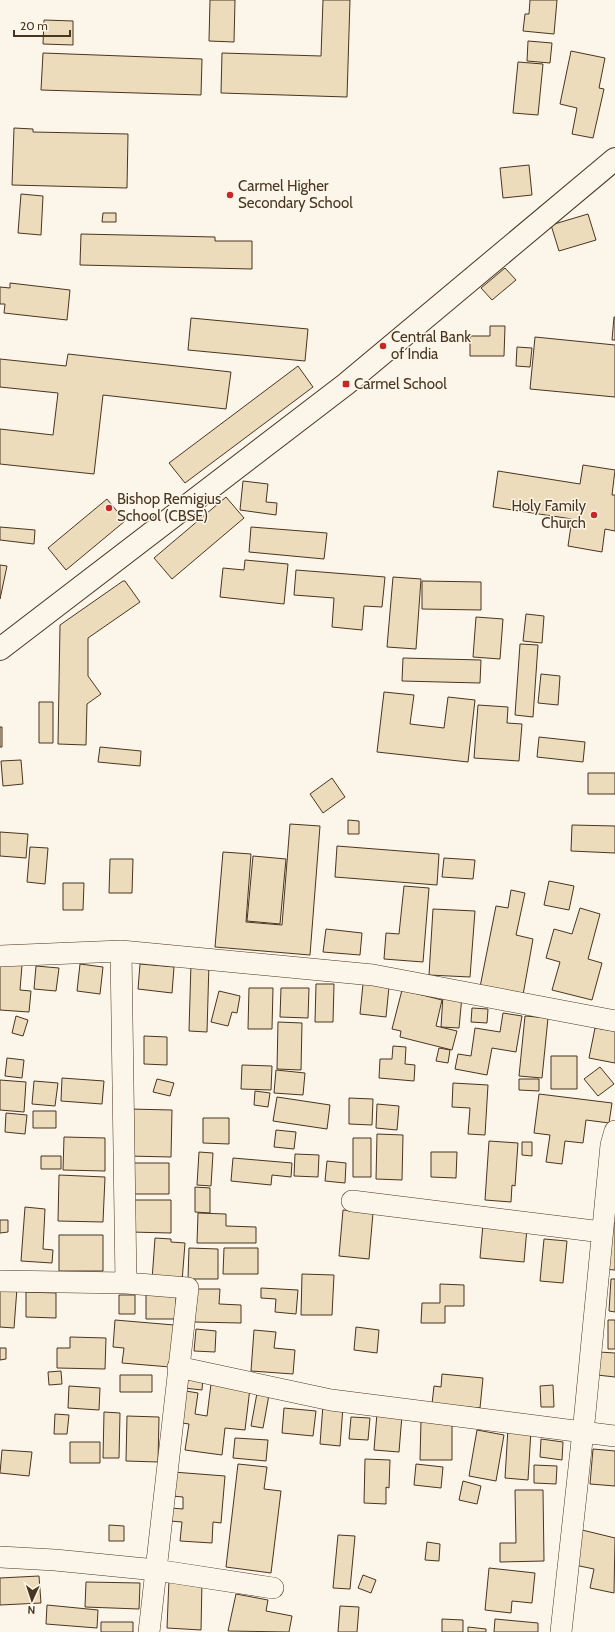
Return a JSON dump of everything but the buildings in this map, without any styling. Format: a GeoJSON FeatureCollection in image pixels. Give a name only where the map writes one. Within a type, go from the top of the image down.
{"type":"FeatureCollection","features":[{"type":"Feature","properties":{"kind":"main road"},"geometry":{"type":"LineString","coordinates":[[0,649],[346,384],[615,159]]}},
{"type":"Feature","properties":{"kind":"street"},"geometry":{"type":"LineString","coordinates":[[121,951],[126,1283]]}},
{"type":"Feature","properties":{"kind":"street"},"geometry":{"type":"LineString","coordinates":[[0,956],[121,951],[373,976],[615,1021]]}},
{"type":"Feature","properties":{"kind":"street"},"geometry":{"type":"LineString","coordinates":[[561,1632],[583,1432],[611,1145],[615,1131]]}},
{"type":"Feature","properties":{"kind":"street"},"geometry":{"type":"LineString","coordinates":[[352,1201],[602,1232]]}},
{"type":"Feature","properties":{"kind":"street"},"geometry":{"type":"LineString","coordinates":[[0,1281],[126,1283],[188,1288],[149,1632]]}},
{"type":"Feature","properties":{"kind":"street"},"geometry":{"type":"LineString","coordinates":[[178,1368],[331,1400],[615,1436]]}},
{"type":"Feature","properties":{"kind":"street"},"geometry":{"type":"LineString","coordinates":[[0,1557],[55,1560],[156,1570],[273,1588]]}},
{"type":"Feature","properties":{"kind":"place","name":"Carmel Higher Secondary School"},"geometry":{"type":"Point","coordinates":[230,195]}},
{"type":"Feature","properties":{"kind":"place","name":"Central Bank of India"},"geometry":{"type":"Point","coordinates":[383,346]}},
{"type":"Feature","properties":{"kind":"place","name":"Carmel School"},"geometry":{"type":"Point","coordinates":[346,384]}},
{"type":"Feature","properties":{"kind":"place","name":"Bishop Remigius School (CBSE)"},"geometry":{"type":"Point","coordinates":[109,508]}},
{"type":"Feature","properties":{"kind":"place","name":"Holy Family Church"},"geometry":{"type":"Point","coordinates":[594,515]}}]}
